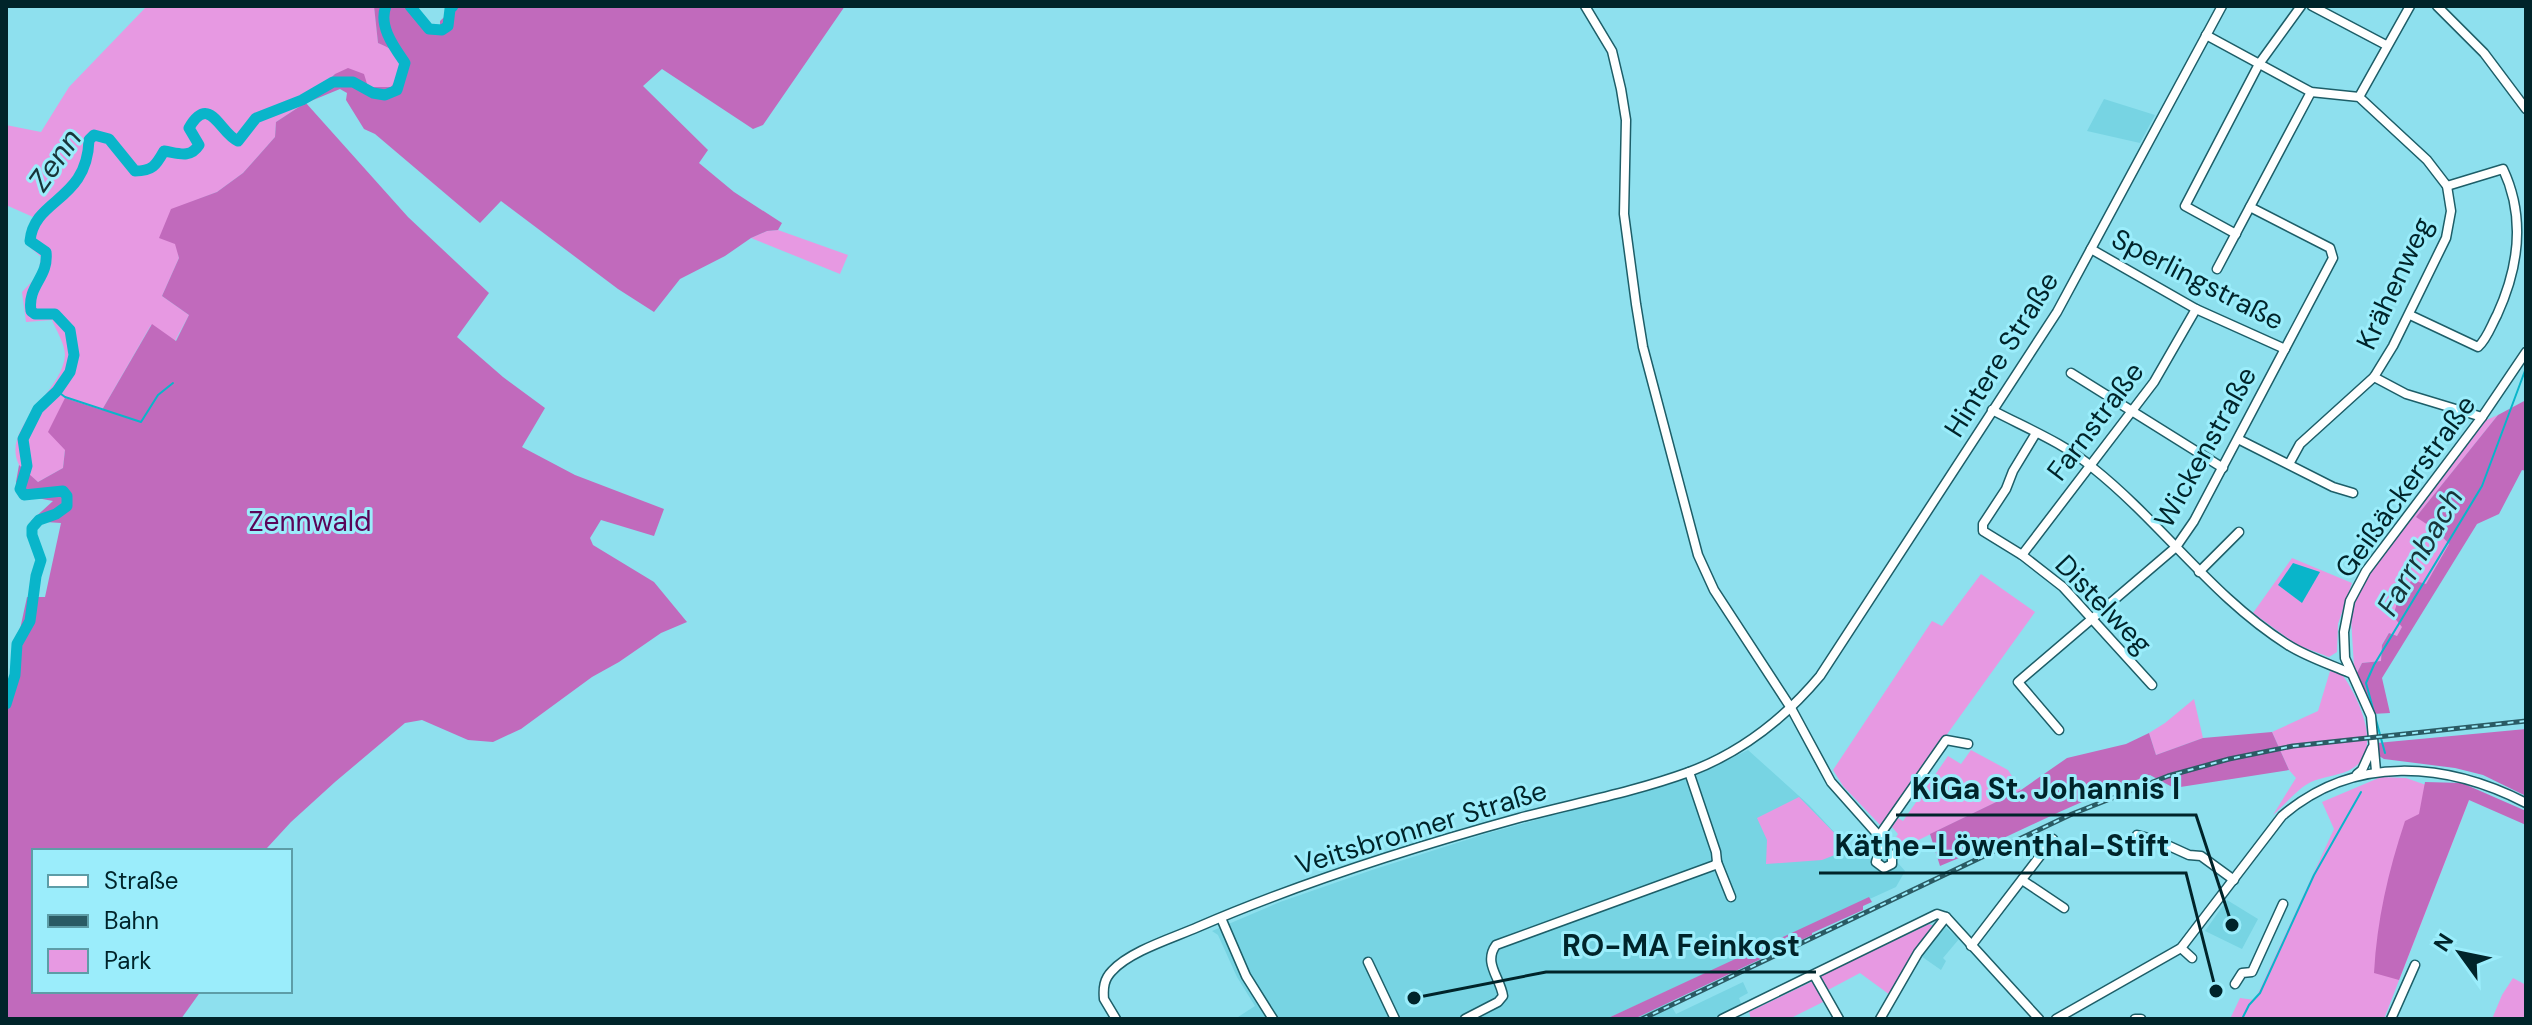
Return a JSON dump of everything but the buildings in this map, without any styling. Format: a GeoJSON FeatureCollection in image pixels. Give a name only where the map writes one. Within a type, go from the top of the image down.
{"type":"FeatureCollection","features":[{"type":"Feature","properties":{"kind":"street"},"geometry":{"type":"LineString","coordinates":[[1585,6],[1612,51],[1621,89],[1626,120],[1624,214],[1643,347],[1698,555],[1714,590],[1791,708],[1831,782],[1880,840],[1946,740],[1968,744]]}},
{"type":"Feature","properties":{"kind":"street","name":"Hintere Straße"},"geometry":{"type":"LineString","coordinates":[[1791,708],[1820,676],[2057,312],[2222,6]]}},
{"type":"Feature","properties":{"kind":"street"},"geometry":{"type":"LineString","coordinates":[[2236,234],[2185,206],[2259,64],[2301,6]]}},
{"type":"Feature","properties":{"kind":"street"},"geometry":{"type":"LineString","coordinates":[[2312,6],[2386,45]]}},
{"type":"Feature","properties":{"kind":"street"},"geometry":{"type":"LineString","coordinates":[[2206,35],[2311,92],[2359,97],[2410,6]]}},
{"type":"Feature","properties":{"kind":"street"},"geometry":{"type":"LineString","coordinates":[[2437,6],[2489,59],[2526,109]]}},
{"type":"Feature","properties":{"kind":"street"},"geometry":{"type":"LineString","coordinates":[[2217,269],[2311,92]]}},
{"type":"Feature","properties":{"kind":"street","name":"Krähenweg"},"geometry":{"type":"LineString","coordinates":[[2289,464],[2300,444],[2374,377],[2410,315],[2446,238],[2451,211],[2447,186],[2427,160],[2359,97]]}},
{"type":"Feature","properties":{"kind":"street"},"geometry":{"type":"LineString","coordinates":[[2410,315],[2478,347],[2489,331],[2515,266],[2518,241],[2516,213],[2503,169],[2447,186]]}},
{"type":"Feature","properties":{"kind":"street","name":"Wickenstraße"},"geometry":{"type":"LineString","coordinates":[[2059,730],[2018,682],[2176,547],[2223,468],[2333,258],[2330,248],[2250,207]]}},
{"type":"Feature","properties":{"kind":"street","name":"Sperlingstraße"},"geometry":{"type":"LineString","coordinates":[[2091,249],[2196,309],[2285,349]]}},
{"type":"Feature","properties":{"kind":"street","name":"Farnstraße"},"geometry":{"type":"LineString","coordinates":[[2022,555],[2167,363],[2196,309]]}},
{"type":"Feature","properties":{"kind":"street","name":"Geißäckerstraße"},"geometry":{"type":"LineString","coordinates":[[2376,771],[2371,716],[2345,658],[2347,612],[2359,582],[2482,417],[2526,352]]}},
{"type":"Feature","properties":{"kind":"street"},"geometry":{"type":"LineString","coordinates":[[2071,373],[2223,468]]}},
{"type":"Feature","properties":{"kind":"street"},"geometry":{"type":"LineString","coordinates":[[2374,377],[2406,394],[2482,417]]}},
{"type":"Feature","properties":{"kind":"street"},"geometry":{"type":"LineString","coordinates":[[1992,410],[2091,465],[2127,497],[2216,589],[2277,638],[2350,673]]}},
{"type":"Feature","properties":{"kind":"street","name":"Distelweg"},"geometry":{"type":"LineString","coordinates":[[2036,433],[1983,524],[1983,531],[2022,555],[2063,587],[2152,685]]}},
{"type":"Feature","properties":{"kind":"street"},"geometry":{"type":"LineString","coordinates":[[2238,439],[2333,487],[2353,493]]}},
{"type":"Feature","properties":{"kind":"street"},"geometry":{"type":"LineString","coordinates":[[2199,572],[2239,532]]}},
{"type":"Feature","properties":{"kind":"street"},"geometry":{"type":"LineString","coordinates":[[2326,662],[2345,658]]}},
{"type":"Feature","properties":{"kind":"street","name":"Veitsbronner Straße"},"geometry":{"type":"LineString","coordinates":[[1116,1019],[1105,1005],[1103,990],[1108,975],[1131,957],[1281,893],[1418,847],[1689,772],[1745,745],[1791,708]]}},
{"type":"Feature","properties":{"kind":"street"},"geometry":{"type":"LineString","coordinates":[[2353,777],[2362,770],[2373,745]]}},
{"type":"Feature","properties":{"kind":"street"},"geometry":{"type":"LineString","coordinates":[[2056,1019],[2181,948],[2282,816],[2312,794],[2376,771],[2431,773],[2469,779],[2526,803]]}},
{"type":"Feature","properties":{"kind":"street"},"geometry":{"type":"LineString","coordinates":[[1689,772],[1731,897]]}},
{"type":"Feature","properties":{"kind":"street"},"geometry":{"type":"LineString","coordinates":[[2137,835],[2189,855],[2201,856],[2234,880]]}},
{"type":"Feature","properties":{"kind":"street"},"geometry":{"type":"LineString","coordinates":[[1971,946],[2053,839]]}},
{"type":"Feature","properties":{"kind":"street"},"geometry":{"type":"LineString","coordinates":[[1465,1019],[1498,1002],[1503,996],[1490,961],[1490,953],[1496,945],[1705,870],[1717,862]]}},
{"type":"Feature","properties":{"kind":"street"},"geometry":{"type":"LineString","coordinates":[[2022,880],[2064,908]]}},
{"type":"Feature","properties":{"kind":"street"},"geometry":{"type":"LineString","coordinates":[[2235,984],[2242,973],[2252,972],[2283,904]]}},
{"type":"Feature","properties":{"kind":"street"},"geometry":{"type":"LineString","coordinates":[[1722,1019],[1739,1015],[1937,914],[1944,916],[2039,1019]]}},
{"type":"Feature","properties":{"kind":"street"},"geometry":{"type":"LineString","coordinates":[[1880,1019],[1918,953],[1944,916]]}},
{"type":"Feature","properties":{"kind":"street"},"geometry":{"type":"LineString","coordinates":[[1221,918],[1244,972],[1273,1019]]}},
{"type":"Feature","properties":{"kind":"street"},"geometry":{"type":"LineString","coordinates":[[2181,948],[2192,958]]}},
{"type":"Feature","properties":{"kind":"street"},"geometry":{"type":"LineString","coordinates":[[1368,962],[1395,1019]]}},
{"type":"Feature","properties":{"kind":"street"},"geometry":{"type":"LineString","coordinates":[[2391,1019],[2415,965]]}},
{"type":"Feature","properties":{"kind":"street"},"geometry":{"type":"LineString","coordinates":[[1814,975],[1839,1019]]}},
{"type":"Feature","properties":{"kind":"street"},"geometry":{"type":"LineString","coordinates":[[2135,1019],[2141,1019]]}},
{"type":"Feature","properties":{"kind":"shaded area"},"geometry":{"type":"Polygon","coordinates":[[[2104,99],[2155,115],[2140,143],[2087,131],[2104,99]]]}},
{"type":"Feature","properties":{"kind":"shaded area"},"geometry":{"type":"Polygon","coordinates":[[[2293,563],[2320,572],[2302,603],[2278,585],[2293,563]]]}},
{"type":"Feature","properties":{"kind":"shaded area"},"geometry":{"type":"Polygon","coordinates":[[[1748,750],[1809,805],[1850,849],[1876,838],[1905,871],[1896,887],[1606,1019],[1235,1019],[1255,1006],[1237,977],[1218,935],[1212,931],[1280,902],[1372,870],[1485,834],[1693,777],[1748,750]]]}},
{"type":"Feature","properties":{"kind":"shaded area"},"geometry":{"type":"Polygon","coordinates":[[[2227,900],[2258,919],[2242,949],[2205,931],[2227,900]]]}},
{"type":"Feature","properties":{"kind":"shaded area"},"geometry":{"type":"Polygon","coordinates":[[[1943,925],[1959,939],[1943,958],[1946,961],[1941,970],[1921,956],[1943,925]]]}},
{"type":"Feature","properties":{"kind":"shaded area"},"geometry":{"type":"Polygon","coordinates":[[[1743,982],[1748,993],[1739,998],[1742,1006],[1714,1019],[1634,1019],[1669,1002],[1676,1014],[1743,982]]]}},
{"type":"Feature","properties":{"kind":"green space"},"geometry":{"type":"Polygon","coordinates":[[[147,6],[374,6],[378,43],[395,53],[403,71],[391,87],[368,87],[335,74],[305,103],[276,122],[275,137],[243,173],[217,192],[171,210],[179,258],[162,296],[189,315],[175,341],[151,325],[102,410],[65,450],[63,468],[38,482],[19,465],[15,451],[25,423],[62,369],[65,355],[52,320],[26,322],[22,292],[38,275],[41,257],[25,243],[33,217],[6,205],[6,125],[41,132],[69,87],[147,6]]]}},
{"type":"Feature","properties":{"kind":"green space","name":"Zennwald"},"geometry":{"type":"Polygon","coordinates":[[[374,6],[415,6],[426,24],[440,30],[440,21],[456,6],[845,6],[763,125],[753,129],[662,69],[643,86],[708,150],[699,163],[734,192],[782,223],[778,230],[751,238],[725,256],[680,279],[654,312],[618,289],[501,201],[480,223],[375,134],[364,129],[346,100],[347,93],[340,89],[306,103],[408,217],[489,293],[457,337],[545,408],[522,447],[575,475],[664,509],[654,536],[601,520],[590,538],[593,545],[654,582],[687,622],[661,633],[592,677],[521,729],[493,742],[468,740],[422,720],[405,723],[291,822],[267,849],[32,849],[32,993],[200,993],[181,1019],[6,1019],[6,694],[27,597],[45,597],[61,523],[31,521],[53,501],[21,495],[16,482],[19,465],[38,482],[63,468],[65,450],[48,432],[65,398],[102,410],[152,324],[176,341],[189,315],[162,296],[179,258],[175,244],[159,238],[171,209],[217,192],[243,173],[275,137],[276,122],[305,103],[335,74],[348,68],[364,74],[368,87],[391,87],[400,72],[401,60],[378,43],[374,6]]]}},
{"type":"Feature","properties":{"kind":"green space"},"geometry":{"type":"Polygon","coordinates":[[[778,230],[848,255],[840,274],[751,238],[778,230]]]}},
{"type":"Feature","properties":{"kind":"green space"},"geometry":{"type":"Polygon","coordinates":[[[2526,400],[2526,471],[2522,470],[2499,514],[2477,524],[2382,678],[2390,713],[2372,714],[2357,673],[2362,663],[2381,661],[2382,645],[2389,633],[2397,636],[2402,627],[2393,616],[2400,594],[2412,580],[2426,584],[2449,544],[2437,531],[2416,517],[2498,415],[2526,400]]]}},
{"type":"Feature","properties":{"kind":"green space"},"geometry":{"type":"Polygon","coordinates":[[[2498,415],[2417,516],[2449,544],[2397,636],[2389,633],[2382,644],[2381,661],[2362,663],[2357,673],[2351,618],[2365,579],[2484,421],[2498,415]]]}},
{"type":"Feature","properties":{"kind":"green space"},"geometry":{"type":"Polygon","coordinates":[[[2292,558],[2352,583],[2338,624],[2337,652],[2329,657],[2297,645],[2253,613],[2292,558]]]}},
{"type":"Feature","properties":{"kind":"green space"},"geometry":{"type":"Polygon","coordinates":[[[1981,574],[2035,612],[1881,826],[1843,786],[1833,770],[1932,621],[1942,626],[1981,574]]]}},
{"type":"Feature","properties":{"kind":"green space"},"geometry":{"type":"Polygon","coordinates":[[[2330,671],[2341,673],[2360,707],[2367,735],[2362,759],[2348,771],[2306,785],[2273,815],[2296,778],[2289,770],[2272,732],[2318,711],[2330,671]]]}},
{"type":"Feature","properties":{"kind":"green space"},"geometry":{"type":"Polygon","coordinates":[[[2194,699],[2203,738],[2156,755],[2149,733],[2194,699]]]}},
{"type":"Feature","properties":{"kind":"green space"},"geometry":{"type":"Polygon","coordinates":[[[2526,729],[2526,796],[2483,775],[2455,768],[2384,759],[2379,756],[2377,743],[2526,729]]]}},
{"type":"Feature","properties":{"kind":"green space"},"geometry":{"type":"Polygon","coordinates":[[[2272,732],[2289,770],[2174,788],[2150,775],[1940,866],[1930,834],[2021,790],[2067,758],[2126,744],[2149,733],[2156,755],[2203,738],[2272,732]]]}},
{"type":"Feature","properties":{"kind":"green space"},"geometry":{"type":"Polygon","coordinates":[[[1971,750],[2008,770],[2021,790],[1896,851],[1892,844],[1898,834],[1892,827],[1898,818],[1903,821],[1948,756],[1961,764],[1971,750]]]}},
{"type":"Feature","properties":{"kind":"green space"},"geometry":{"type":"Polygon","coordinates":[[[2381,777],[2406,778],[2469,800],[2384,1019],[2230,1019],[2240,998],[2255,1000],[2334,829],[2322,802],[2381,777]]]}},
{"type":"Feature","properties":{"kind":"green space"},"geometry":{"type":"Polygon","coordinates":[[[2425,782],[2462,783],[2526,811],[2526,825],[2469,800],[2399,980],[2374,973],[2378,934],[2384,896],[2399,840],[2405,821],[2419,814],[2425,782]]]}},
{"type":"Feature","properties":{"kind":"green space"},"geometry":{"type":"Polygon","coordinates":[[[1799,797],[1850,849],[1822,860],[1766,864],[1767,840],[1757,818],[1799,797]]]}},
{"type":"Feature","properties":{"kind":"green space"},"geometry":{"type":"Polygon","coordinates":[[[1869,897],[1872,902],[1863,906],[1863,910],[1634,1019],[1606,1019],[1869,897]]]}},
{"type":"Feature","properties":{"kind":"green space"},"geometry":{"type":"Polygon","coordinates":[[[1929,924],[1934,926],[1890,995],[1860,973],[1828,990],[1820,976],[1929,924]]]}},
{"type":"Feature","properties":{"kind":"green space"},"geometry":{"type":"Polygon","coordinates":[[[2513,978],[2526,985],[2526,1019],[2492,1019],[2502,995],[2513,978]]]}},
{"type":"Feature","properties":{"kind":"green space"},"geometry":{"type":"Polygon","coordinates":[[[1813,981],[1825,1001],[1789,1019],[1751,1019],[1749,1012],[1813,981]]]}},
{"type":"Feature","properties":{"kind":"waterway","name":"Zenn"},"geometry":{"type":"LineString","coordinates":[[6,704],[15,675],[17,644],[30,621],[41,560],[32,528],[39,520],[67,506],[67,496],[63,491],[24,495],[20,489],[27,466],[23,439],[38,409],[57,391],[70,372],[74,355],[70,330],[55,314],[35,314],[31,311],[32,294],[46,261],[46,252],[30,241],[34,227],[80,176],[89,140],[94,135],[109,139],[135,171],[141,171],[153,166],[164,151],[192,152],[199,145],[189,128],[203,114],[215,118],[238,141],[256,118],[302,100],[333,82],[353,82],[373,93],[385,95],[397,90],[405,63],[386,29],[386,6]]}},
{"type":"Feature","properties":{"kind":"waterway","name":"Zenn"},"geometry":{"type":"LineString","coordinates":[[410,6],[429,29],[442,30],[448,26],[453,6]]}},
{"type":"Feature","properties":{"kind":"waterway","name":"Farrnbach"},"geometry":{"type":"LineString","coordinates":[[2385,753],[2366,683],[2482,486],[2526,368]]}},
{"type":"Feature","properties":{"kind":"waterway"},"geometry":{"type":"LineString","coordinates":[[57,391],[65,397],[141,422],[158,395],[173,383]]}},
{"type":"Feature","properties":{"kind":"waterway","name":"Farrnbach"},"geometry":{"type":"LineString","coordinates":[[2242,1019],[2260,993],[2314,875],[2361,792]]}},
{"type":"Feature","properties":{"kind":"railway"},"geometry":{"type":"LineString","coordinates":[[1642,1019],[2072,814],[2168,776],[2293,746],[2526,721]]}},
{"type":"Feature","properties":{"kind":"place","name":"KiGa St. Johannis I"},"geometry":{"type":"Point","coordinates":[2232,925]}},
{"type":"Feature","properties":{"kind":"place","name":"Käthe-Löwenthal-Stift"},"geometry":{"type":"Point","coordinates":[2216,991]}},
{"type":"Feature","properties":{"kind":"place","name":"RO-MA Feinkost"},"geometry":{"type":"Point","coordinates":[1414,998]}}]}
